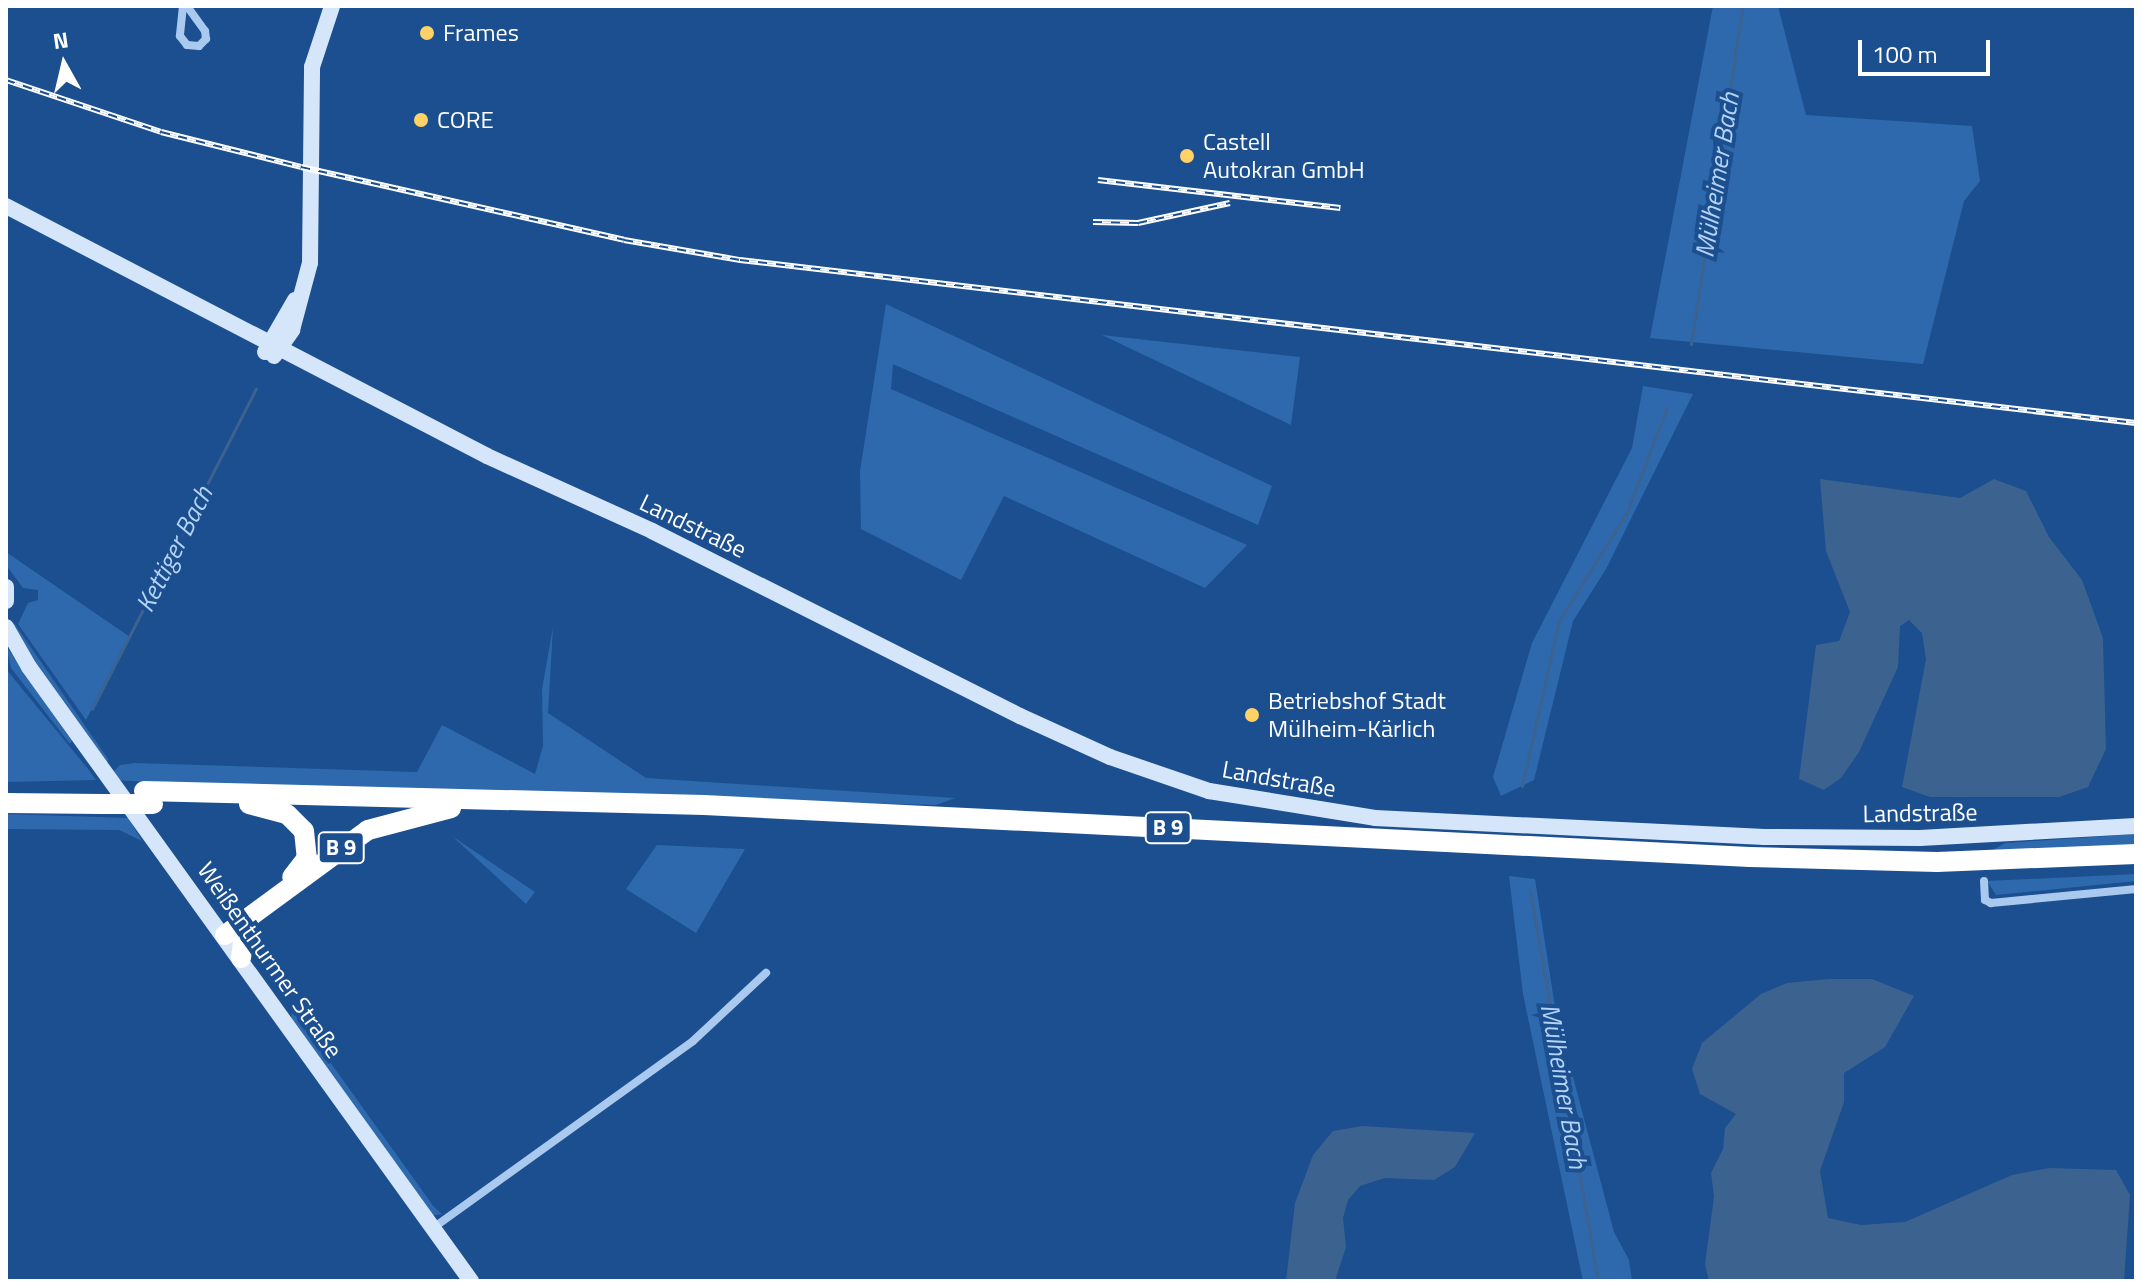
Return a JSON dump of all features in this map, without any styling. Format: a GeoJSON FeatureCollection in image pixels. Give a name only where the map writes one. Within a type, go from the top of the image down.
{"type":"FeatureCollection","features":[{"type":"Feature","properties":{"kind":"highway","name":"B 9"},"geometry":{"type":"LineString","coordinates":[[6,791],[98,798]]}},
{"type":"Feature","properties":{"kind":"highway","name":"B 9"},"geometry":{"type":"LineString","coordinates":[[149,798],[249,804],[570,812],[1750,869],[1937,874],[2136,866]]}},
{"type":"Feature","properties":{"kind":"highway","name":"B 9"},"geometry":{"type":"LineString","coordinates":[[6,803],[149,798],[704,805],[1766,857],[1937,862],[2136,854]]}},
{"type":"Feature","properties":{"kind":"highway","name":"B 9"},"geometry":{"type":"LineString","coordinates":[[222,930],[291,878],[307,858],[306,837],[293,817],[249,804]]}},
{"type":"Feature","properties":{"kind":"highway","name":"B 9"},"geometry":{"type":"LineString","coordinates":[[222,930],[246,919],[368,830],[451,808]]}},
{"type":"Feature","properties":{"kind":"highway"},"geometry":{"type":"LineString","coordinates":[[241,958],[246,919]]}},
{"type":"Feature","properties":{"kind":"street"},"geometry":{"type":"LineString","coordinates":[[185,6],[205,31],[199,46],[187,45],[180,36],[185,6]]}},
{"type":"Feature","properties":{"kind":"street"},"geometry":{"type":"LineString","coordinates":[[271,351],[292,330],[305,285],[312,238],[312,67],[332,6]]}},
{"type":"Feature","properties":{"kind":"street"},"geometry":{"type":"LineString","coordinates":[[6,206],[271,351],[317,369],[487,456]]}},
{"type":"Feature","properties":{"kind":"street"},"geometry":{"type":"LineString","coordinates":[[6,216],[271,351],[487,456]]}},
{"type":"Feature","properties":{"kind":"street"},"geometry":{"type":"LineString","coordinates":[[271,351],[305,285]]}},
{"type":"Feature","properties":{"kind":"street"},"geometry":{"type":"LineString","coordinates":[[292,330],[317,369]]}},
{"type":"Feature","properties":{"kind":"street","name":"Landstraße"},"geometry":{"type":"LineString","coordinates":[[487,456],[652,531],[1057,733],[1223,795],[1341,815],[1765,837],[1983,836],[2136,826]]}},
{"type":"Feature","properties":{"kind":"street"},"geometry":{"type":"LineString","coordinates":[[6,587],[6,601]]}},
{"type":"Feature","properties":{"kind":"street","name":"Weißenthurmer Straße"},"geometry":{"type":"LineString","coordinates":[[6,627],[29,667]]}},
{"type":"Feature","properties":{"kind":"street","name":"Weißenthurmer Straße"},"geometry":{"type":"LineString","coordinates":[[6,642],[29,667],[222,930],[471,1281]]}},
{"type":"Feature","properties":{"kind":"street"},"geometry":{"type":"LineString","coordinates":[[1983,836],[1983,855]]}},
{"type":"Feature","properties":{"kind":"street"},"geometry":{"type":"LineString","coordinates":[[1984,881],[1987,902],[2004,903],[2136,889]]}},
{"type":"Feature","properties":{"kind":"street"},"geometry":{"type":"LineString","coordinates":[[433,1228],[693,1041],[766,973]]}},
{"type":"Feature","properties":{"kind":"shaded area"},"geometry":{"type":"Polygon","coordinates":[[[1713,6],[1778,6],[1806,115],[1972,126],[1980,181],[1964,201],[1923,364],[1650,338],[1713,6]]]}},
{"type":"Feature","properties":{"kind":"shaded area"},"geometry":{"type":"Polygon","coordinates":[[[886,304],[1272,486],[1258,525],[893,364],[891,389],[1247,545],[1205,588],[1004,496],[961,580],[861,529],[860,471],[886,304]]]}},
{"type":"Feature","properties":{"kind":"shaded area"},"geometry":{"type":"Polygon","coordinates":[[[1102,335],[1300,357],[1291,425],[1102,335]]]}},
{"type":"Feature","properties":{"kind":"shaded area"},"geometry":{"type":"Polygon","coordinates":[[[1643,386],[1693,394],[1606,569],[1573,621],[1534,780],[1501,796],[1493,777],[1532,643],[1632,448],[1643,386]]]}},
{"type":"Feature","properties":{"kind":"shaded area"},"geometry":{"type":"Polygon","coordinates":[[[1820,479],[1960,498],[1994,479],[2026,491],[2049,537],[2082,580],[2103,638],[2106,749],[2088,787],[2059,797],[1930,797],[1902,787],[1926,659],[1922,633],[1909,620],[1900,626],[1898,667],[1859,752],[1841,778],[1824,790],[1799,779],[1816,645],[1839,641],[1850,612],[1826,551],[1820,479]]]}},
{"type":"Feature","properties":{"kind":"shaded area"},"geometry":{"type":"Polygon","coordinates":[[[6,552],[130,637],[86,720],[18,624],[28,603],[38,600],[38,590],[23,588],[6,565],[6,552]]]}},
{"type":"Feature","properties":{"kind":"shaded area"},"geometry":{"type":"Polygon","coordinates":[[[14,623],[108,759],[107,764],[9,625],[14,623]]]}},
{"type":"Feature","properties":{"kind":"shaded area"},"geometry":{"type":"Polygon","coordinates":[[[553,627],[548,713],[646,778],[955,798],[936,805],[181,784],[115,780],[111,774],[120,765],[135,763],[417,772],[442,725],[535,774],[543,746],[542,689],[553,627]]]}},
{"type":"Feature","properties":{"kind":"shaded area"},"geometry":{"type":"Polygon","coordinates":[[[6,646],[72,741],[70,744],[11,668],[6,646]]]}},
{"type":"Feature","properties":{"kind":"shaded area"},"geometry":{"type":"Polygon","coordinates":[[[6,669],[88,769],[96,780],[6,782],[6,669]]]}},
{"type":"Feature","properties":{"kind":"shaded area"},"geometry":{"type":"Polygon","coordinates":[[[6,814],[128,818],[142,841],[119,830],[6,829],[6,814]]]}},
{"type":"Feature","properties":{"kind":"shaded area"},"geometry":{"type":"Polygon","coordinates":[[[2136,834],[2136,846],[1993,850],[2005,843],[2136,834]]]}},
{"type":"Feature","properties":{"kind":"shaded area"},"geometry":{"type":"Polygon","coordinates":[[[452,836],[535,892],[526,904],[452,836]]]}},
{"type":"Feature","properties":{"kind":"shaded area"},"geometry":{"type":"Polygon","coordinates":[[[657,845],[745,849],[696,933],[626,889],[657,845]]]}},
{"type":"Feature","properties":{"kind":"shaded area"},"geometry":{"type":"Polygon","coordinates":[[[2136,874],[2136,881],[1996,895],[1987,881],[2136,874]]]}},
{"type":"Feature","properties":{"kind":"shaded area"},"geometry":{"type":"Polygon","coordinates":[[[1509,876],[1535,879],[1566,1077],[1573,1077],[1614,1232],[1629,1260],[1632,1281],[1583,1281],[1523,994],[1509,876]]]}},
{"type":"Feature","properties":{"kind":"shaded area"},"geometry":{"type":"Polygon","coordinates":[[[1872,979],[1914,996],[1885,1047],[1844,1073],[1844,1102],[1820,1171],[1828,1218],[1861,1225],[1905,1222],[2012,1175],[2049,1168],[2116,1170],[2130,1195],[2124,1281],[1709,1281],[1705,1264],[1714,1197],[1711,1173],[1723,1149],[1725,1128],[1736,1114],[1700,1094],[1692,1069],[1702,1043],[1761,994],[1787,983],[1872,979]]]}},
{"type":"Feature","properties":{"kind":"shaded area"},"geometry":{"type":"Polygon","coordinates":[[[292,1009],[442,1214],[430,1216],[291,1020],[292,1009]]]}},
{"type":"Feature","properties":{"kind":"shaded area"},"geometry":{"type":"Polygon","coordinates":[[[1362,1126],[1475,1133],[1455,1167],[1434,1180],[1385,1178],[1360,1186],[1348,1200],[1343,1218],[1346,1247],[1335,1281],[1286,1281],[1295,1203],[1313,1155],[1333,1131],[1362,1126]]]}},
{"type":"Feature","properties":{"kind":"waterway","name":"Mülheimer Bach"},"geometry":{"type":"LineString","coordinates":[[1691,344],[1743,6]]}},
{"type":"Feature","properties":{"kind":"waterway","name":"Kettiger Bach"},"geometry":{"type":"LineString","coordinates":[[92,709],[256,389]]}},
{"type":"Feature","properties":{"kind":"waterway","name":"Mülheimer Bach"},"geometry":{"type":"LineString","coordinates":[[1522,786],[1559,621],[1627,512],[1667,408]]}},
{"type":"Feature","properties":{"kind":"waterway","name":"Mülheimer Bach"},"geometry":{"type":"LineString","coordinates":[[1530,891],[1598,1281]]}},
{"type":"Feature","properties":{"kind":"railway"},"geometry":{"type":"LineString","coordinates":[[6,80],[161,132],[301,167],[624,240],[740,260],[2136,423]]}},
{"type":"Feature","properties":{"kind":"railway"},"geometry":{"type":"LineString","coordinates":[[1098,180],[1340,208]]}},
{"type":"Feature","properties":{"kind":"railway"},"geometry":{"type":"LineString","coordinates":[[1093,222],[1138,223],[1230,203]]}},
{"type":"Feature","properties":{"kind":"place","name":"Frames"},"geometry":{"type":"Point","coordinates":[427,33]}},
{"type":"Feature","properties":{"kind":"place","name":"CORE"},"geometry":{"type":"Point","coordinates":[421,120]}},
{"type":"Feature","properties":{"kind":"place","name":"Castell Autokran GmbH"},"geometry":{"type":"Point","coordinates":[1187,156]}},
{"type":"Feature","properties":{"kind":"place","name":"Betriebshof Stadt Mülheim-Kärlich"},"geometry":{"type":"Point","coordinates":[1252,715]}}]}
